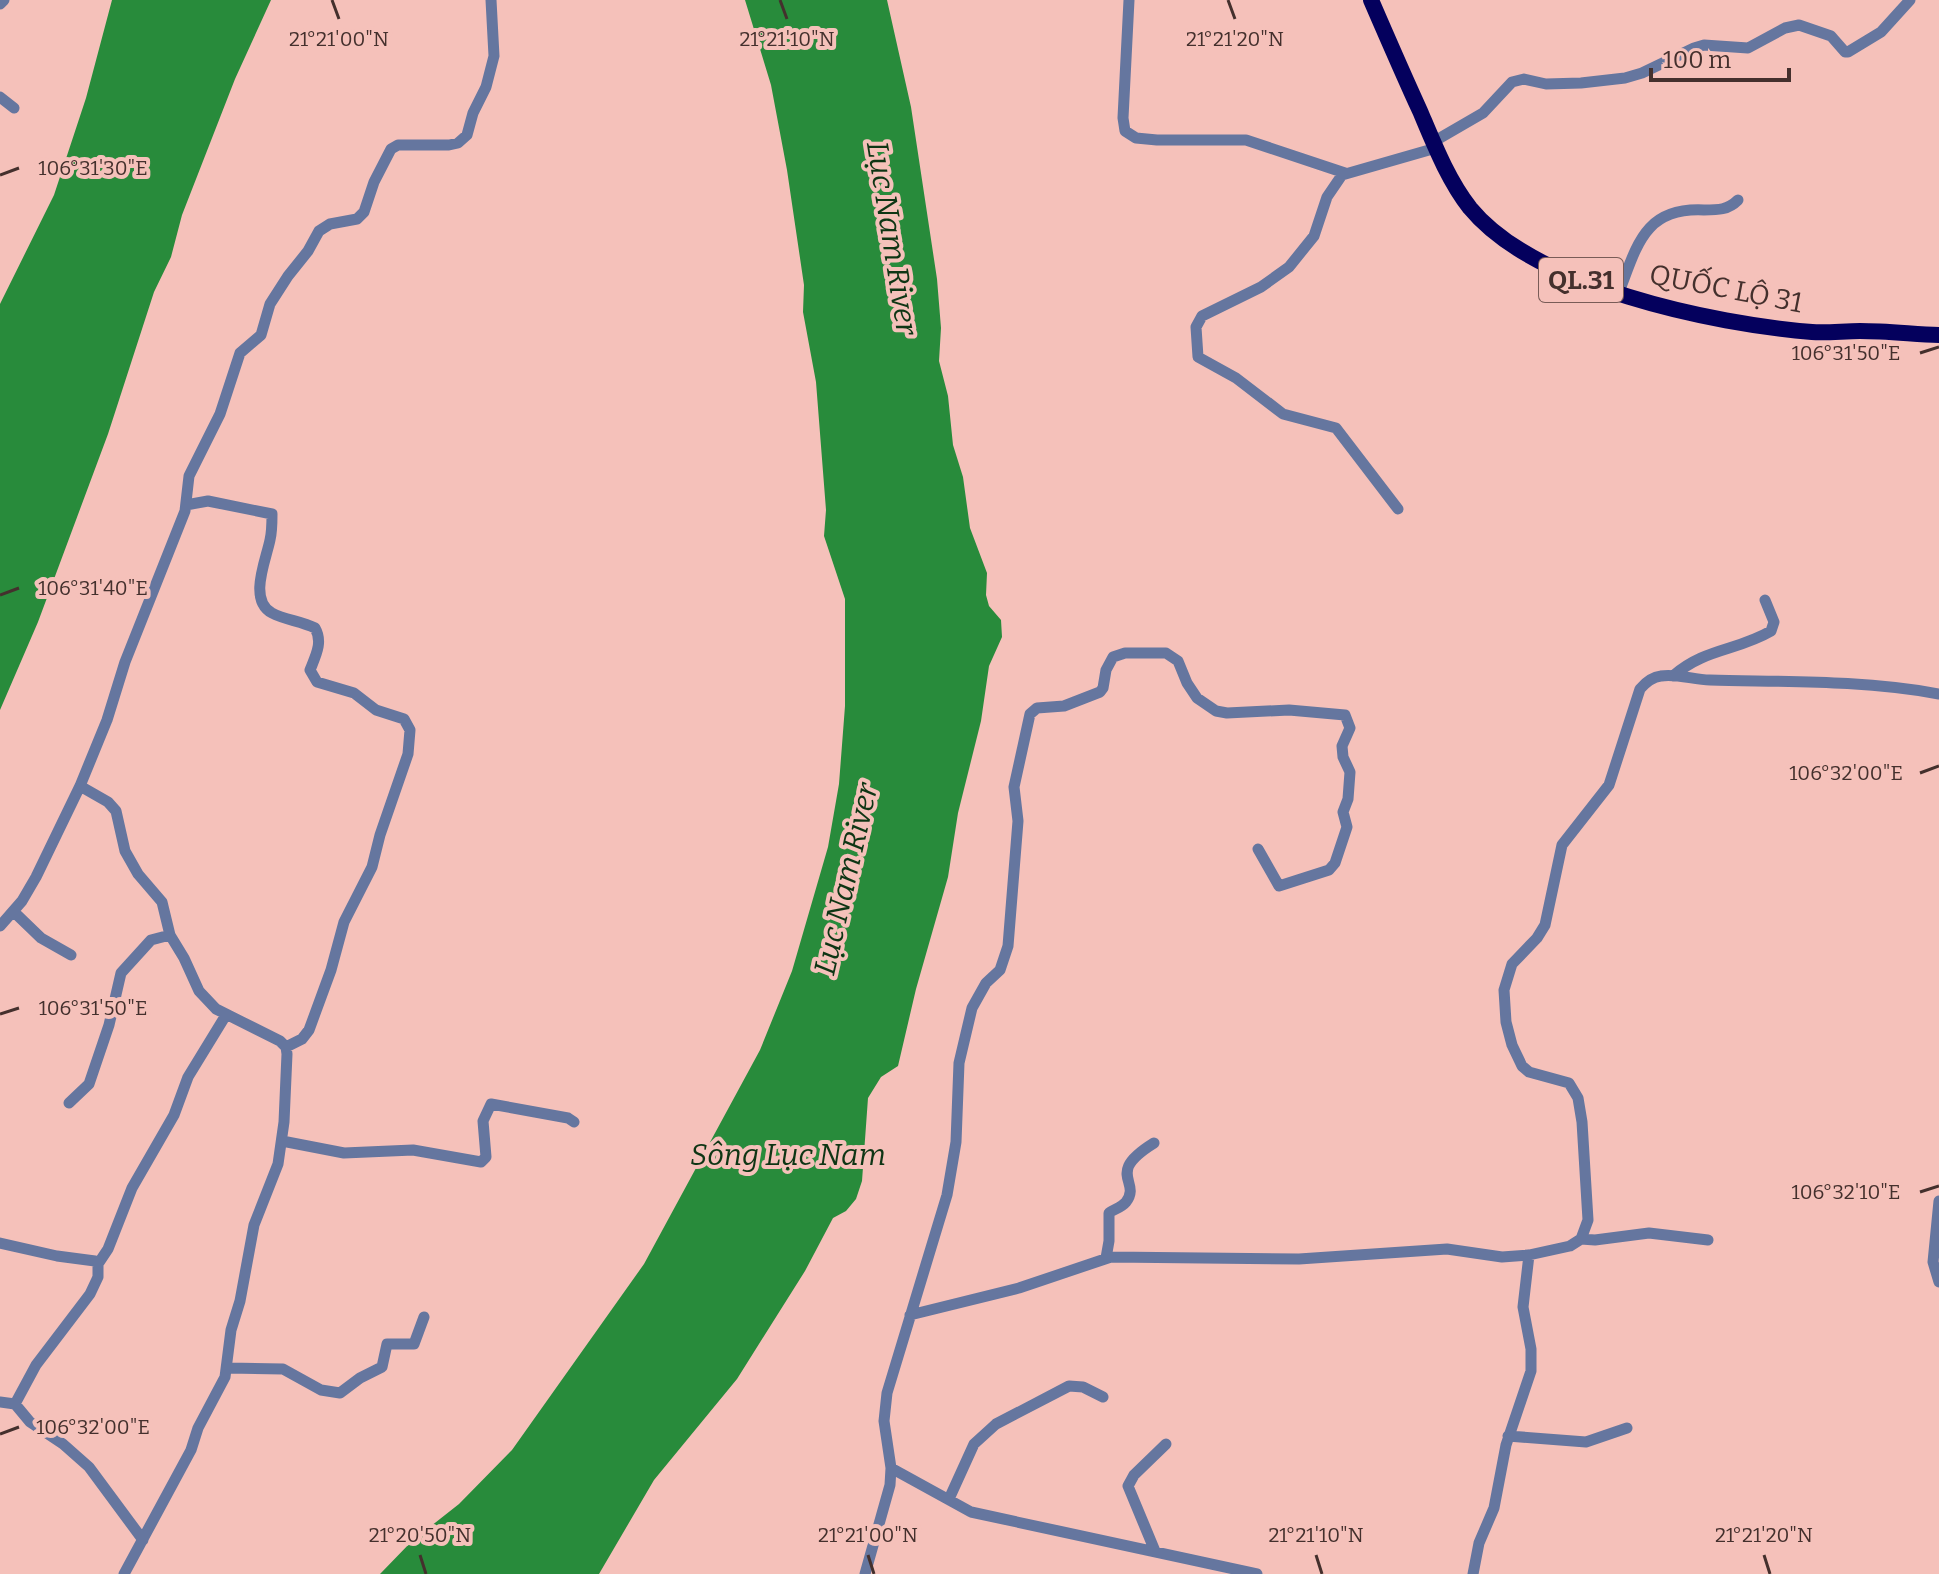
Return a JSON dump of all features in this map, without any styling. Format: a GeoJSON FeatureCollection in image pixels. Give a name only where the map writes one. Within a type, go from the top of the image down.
{"type":"FeatureCollection","features":[{"type":"Feature","properties":{"kind":"highway","name":"QUỐC LỘ 31"},"geometry":{"type":"LineString","coordinates":[[1371,0],[1454,184],[1469,207],[1488,227],[1515,247],[1554,268],[1619,292],[1749,325],[1813,332],[1939,335]]}},
{"type":"Feature","properties":{"kind":"street"},"geometry":{"type":"LineString","coordinates":[[0,926],[36,877],[80,786],[186,505],[189,476],[220,414],[240,353],[261,335],[270,304],[319,231],[330,224],[360,217],[378,172],[394,147],[449,145],[458,143],[467,135],[473,113],[486,87],[494,56],[491,0]]}},
{"type":"Feature","properties":{"kind":"street"},"geometry":{"type":"LineString","coordinates":[[1129,0],[1125,131],[1136,138],[1157,140],[1246,140],[1345,173]]}},
{"type":"Feature","properties":{"kind":"street"},"geometry":{"type":"LineString","coordinates":[[1398,509],[1336,428],[1283,414],[1236,378],[1198,357],[1196,327],[1202,316],[1261,287],[1289,267],[1314,236],[1331,190],[1345,173],[1434,145],[1483,113],[1512,82],[1555,84],[1635,76],[1694,48],[1704,45],[1748,48],[1792,25],[1823,32],[1848,52],[1881,32],[1910,0]]}},
{"type":"Feature","properties":{"kind":"street"},"geometry":{"type":"LineString","coordinates":[[0,97],[14,108]]}},
{"type":"Feature","properties":{"kind":"street"},"geometry":{"type":"LineString","coordinates":[[1619,292],[1641,237],[1654,222],[1679,211],[1724,209],[1738,200]]}},
{"type":"Feature","properties":{"kind":"street"},"geometry":{"type":"LineString","coordinates":[[186,505],[208,501],[272,514],[260,595],[265,607],[274,614],[315,628],[320,638],[310,670],[317,682],[354,693],[376,710],[404,719],[410,730],[408,754],[372,867],[344,922],[313,1021],[302,1039],[286,1047]]}},
{"type":"Feature","properties":{"kind":"street"},"geometry":{"type":"LineString","coordinates":[[1673,676],[1696,658],[1746,643],[1771,631],[1774,622],[1765,600]]}},
{"type":"Feature","properties":{"kind":"street"},"geometry":{"type":"LineString","coordinates":[[865,1574],[890,1485],[885,1410],[947,1195],[956,1142],[959,1063],[972,1008],[986,983],[1000,970],[1008,946],[1018,821],[1014,787],[1032,711],[1064,706],[1100,692],[1109,661],[1118,654],[1166,653],[1178,661],[1197,698],[1216,711],[1298,710],[1345,715],[1350,725],[1342,751],[1350,772],[1348,799],[1343,812],[1347,827],[1335,863],[1329,870],[1279,886],[1258,849]]}},
{"type":"Feature","properties":{"kind":"street"},"geometry":{"type":"LineString","coordinates":[[1581,1239],[1588,1220],[1586,1165],[1578,1098],[1569,1083],[1529,1072],[1522,1066],[1506,1022],[1504,990],[1512,964],[1545,925],[1562,845],[1609,785],[1640,689],[1652,678],[1673,676],[1705,680],[1815,681],[1907,688],[1939,694]]}},
{"type":"Feature","properties":{"kind":"street"},"geometry":{"type":"LineString","coordinates":[[80,786],[108,802],[116,811],[125,851],[138,874],[162,902],[170,935],[199,991],[216,1009],[280,1041],[286,1047],[282,1141],[278,1164],[254,1225],[240,1301],[231,1330],[228,1368],[198,1428],[191,1450],[124,1574]]}},
{"type":"Feature","properties":{"kind":"street"},"geometry":{"type":"LineString","coordinates":[[13,911],[41,938],[71,955]]}},
{"type":"Feature","properties":{"kind":"street"},"geometry":{"type":"LineString","coordinates":[[69,1103],[89,1084],[109,1025],[121,973],[151,940],[170,935]]}},
{"type":"Feature","properties":{"kind":"street"},"geometry":{"type":"LineString","coordinates":[[15,1404],[36,1365],[90,1294],[98,1277],[98,1264],[108,1249],[132,1188],[174,1115],[188,1077],[226,1015]]}},
{"type":"Feature","properties":{"kind":"street"},"geometry":{"type":"LineString","coordinates":[[282,1141],[344,1153],[413,1150],[481,1162],[486,1157],[483,1121],[491,1104],[568,1118],[574,1122]]}},
{"type":"Feature","properties":{"kind":"street"},"geometry":{"type":"LineString","coordinates":[[1106,1258],[1109,1213],[1127,1201],[1129,1196],[1126,1171],[1129,1162],[1154,1143]]}},
{"type":"Feature","properties":{"kind":"street"},"geometry":{"type":"LineString","coordinates":[[1939,1201],[1933,1262],[1939,1282]]}},
{"type":"Feature","properties":{"kind":"street"},"geometry":{"type":"LineString","coordinates":[[910,1315],[1019,1288],[1106,1258],[1311,1259],[1447,1249],[1502,1257],[1570,1246],[1581,1239],[1658,1233],[1708,1240]]}},
{"type":"Feature","properties":{"kind":"street"},"geometry":{"type":"LineString","coordinates":[[0,1243],[98,1264]]}},
{"type":"Feature","properties":{"kind":"street"},"geometry":{"type":"LineString","coordinates":[[1473,1574],[1479,1543],[1496,1502],[1508,1436],[1532,1365],[1523,1307],[1529,1255]]}},
{"type":"Feature","properties":{"kind":"street"},"geometry":{"type":"LineString","coordinates":[[228,1368],[283,1369],[321,1390],[340,1393],[382,1367],[387,1344],[414,1344],[424,1317]]}},
{"type":"Feature","properties":{"kind":"street"},"geometry":{"type":"LineString","coordinates":[[949,1499],[974,1444],[996,1424],[1069,1386],[1083,1387],[1103,1397]]}},
{"type":"Feature","properties":{"kind":"street"},"geometry":{"type":"LineString","coordinates":[[0,1402],[15,1404],[30,1422],[63,1444],[89,1467],[143,1540]]}},
{"type":"Feature","properties":{"kind":"street"},"geometry":{"type":"LineString","coordinates":[[1508,1436],[1586,1442],[1627,1428]]}},
{"type":"Feature","properties":{"kind":"street"},"geometry":{"type":"LineString","coordinates":[[1155,1551],[1128,1486],[1134,1475],[1166,1444]]}},
{"type":"Feature","properties":{"kind":"street"},"geometry":{"type":"LineString","coordinates":[[891,1468],[971,1512],[1257,1574]]}},
{"type":"Feature","properties":{"kind":"water"},"geometry":{"type":"Polygon","coordinates":[[[112,0],[271,0],[235,79],[182,215],[171,257],[154,292],[108,434],[38,622],[0,710],[0,304],[54,195],[86,98],[112,0]]]}},
{"type":"Feature","properties":{"kind":"water","name":"Sông Lục Nam"},"geometry":{"type":"Polygon","coordinates":[[[745,0],[887,0],[911,107],[937,279],[941,328],[939,361],[948,396],[953,445],[963,477],[970,528],[987,573],[989,606],[1001,620],[1002,637],[989,666],[981,721],[958,813],[948,877],[898,1066],[881,1077],[868,1098],[862,1181],[856,1199],[846,1211],[833,1218],[805,1271],[737,1379],[654,1480],[599,1574],[380,1574],[412,1541],[459,1504],[512,1450],[644,1264],[760,1050],[792,971],[828,847],[839,784],[845,706],[845,599],[824,536],[826,510],[816,382],[803,312],[804,285],[787,170],[771,85],[745,0]]]}},
{"type":"Feature","properties":{"kind":"water label","name":"Lục Nam River"},"geometry":{"type":"Point","coordinates":[892,238]}},
{"type":"Feature","properties":{"kind":"water label","name":"Lục Nam River"},"geometry":{"type":"Point","coordinates":[846,879]}}]}
